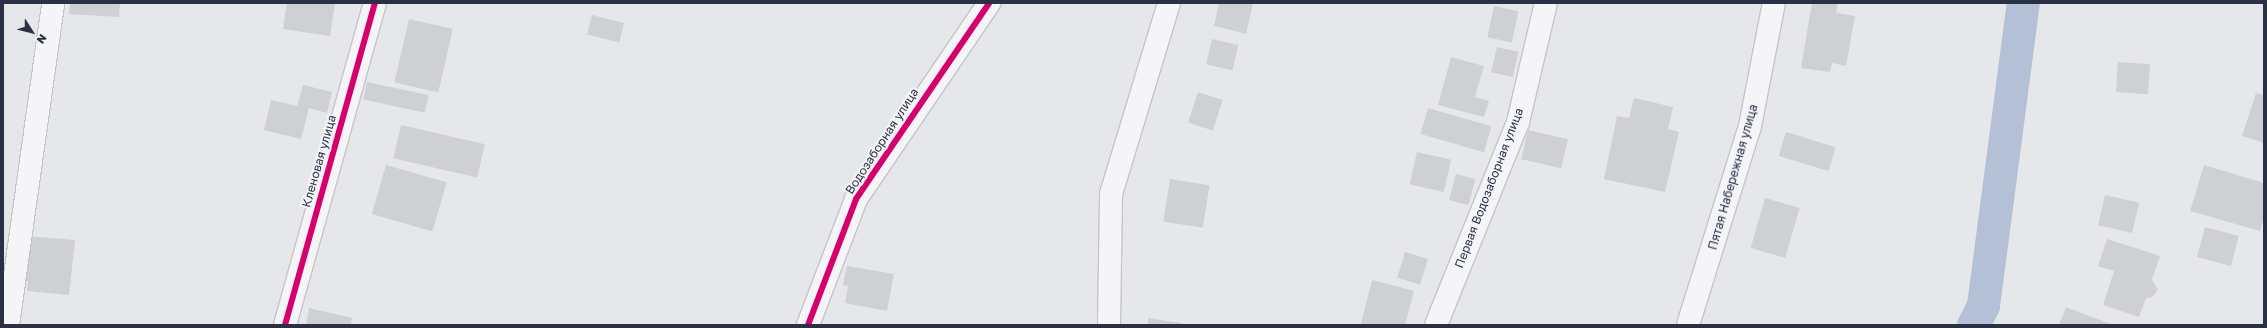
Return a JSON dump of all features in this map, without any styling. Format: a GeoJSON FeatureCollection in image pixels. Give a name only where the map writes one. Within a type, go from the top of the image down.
{"type":"FeatureCollection","features":[{"type":"Feature","properties":{"kind":"street"},"geometry":{"type":"LineString","coordinates":[[8,325],[53,3]]}},
{"type":"Feature","properties":{"kind":"street","name":"Кленовая улица"},"geometry":{"type":"LineString","coordinates":[[285,325],[329,160],[367,43],[375,3]]}},
{"type":"Feature","properties":{"kind":"street","name":"Водозаборная улица"},"geometry":{"type":"LineString","coordinates":[[808,325],[856,199],[989,3]]}},
{"type":"Feature","properties":{"kind":"street"},"geometry":{"type":"LineString","coordinates":[[1109,325],[1111,194],[1169,3]]}},
{"type":"Feature","properties":{"kind":"street","name":"Первая Водозаборная улица"},"geometry":{"type":"LineString","coordinates":[[1436,325],[1518,122],[1546,3]]}},
{"type":"Feature","properties":{"kind":"street","name":"Пятая Набережная улица"},"geometry":{"type":"LineString","coordinates":[[1688,325],[1750,126],[1774,3]]}},
{"type":"Feature","properties":{"kind":"building"},"geometry":{"type":"Polygon","coordinates":[[[70,3],[120,3],[119,17],[69,14],[70,3]]]}},
{"type":"Feature","properties":{"kind":"building"},"geometry":{"type":"Polygon","coordinates":[[[287,3],[335,3],[330,36],[283,29],[287,3]]]}},
{"type":"Feature","properties":{"kind":"building"},"geometry":{"type":"Polygon","coordinates":[[[1219,3],[1253,3],[1246,34],[1214,26],[1219,3]]]}},
{"type":"Feature","properties":{"kind":"building"},"geometry":{"type":"Polygon","coordinates":[[[1812,3],[1838,3],[1836,13],[1855,16],[1846,66],[1832,63],[1830,72],[1801,68],[1812,3]]]}},
{"type":"Feature","properties":{"kind":"building"},"geometry":{"type":"Polygon","coordinates":[[[1494,6],[1518,11],[1512,42],[1487,37],[1494,6]]]}},
{"type":"Feature","properties":{"kind":"building"},"geometry":{"type":"Polygon","coordinates":[[[592,15],[624,23],[619,42],[587,34],[592,15]]]}},
{"type":"Feature","properties":{"kind":"building"},"geometry":{"type":"Polygon","coordinates":[[[409,19],[453,29],[438,92],[394,82],[409,19]]]}},
{"type":"Feature","properties":{"kind":"building"},"geometry":{"type":"Polygon","coordinates":[[[1212,39],[1238,45],[1232,70],[1206,64],[1212,39]]]}},
{"type":"Feature","properties":{"kind":"building"},"geometry":{"type":"Polygon","coordinates":[[[1497,47],[1518,52],[1513,77],[1491,72],[1497,47]]]}},
{"type":"Feature","properties":{"kind":"building"},"geometry":{"type":"Polygon","coordinates":[[[1451,57],[1484,66],[1475,97],[1489,101],[1484,117],[1438,105],[1451,57]]]}},
{"type":"Feature","properties":{"kind":"building"},"geometry":{"type":"Polygon","coordinates":[[[2118,62],[2150,64],[2148,94],[2116,92],[2118,62]]]}},
{"type":"Feature","properties":{"kind":"building"},"geometry":{"type":"Polygon","coordinates":[[[367,82],[429,95],[425,113],[363,100],[367,82]]]}},
{"type":"Feature","properties":{"kind":"building"},"geometry":{"type":"Polygon","coordinates":[[[303,85],[332,92],[327,113],[309,108],[301,139],[264,130],[271,100],[297,106],[303,85]]]}},
{"type":"Feature","properties":{"kind":"building"},"geometry":{"type":"Polygon","coordinates":[[[1198,92],[1223,100],[1213,130],[1188,122],[1198,92]]]}},
{"type":"Feature","properties":{"kind":"building"},"geometry":{"type":"Polygon","coordinates":[[[2256,93],[2264,95],[2264,143],[2242,136],[2256,93]]]}},
{"type":"Feature","properties":{"kind":"building"},"geometry":{"type":"Polygon","coordinates":[[[1634,98],[1673,107],[1668,129],[1679,132],[1665,192],[1604,179],[1617,116],[1629,118],[1634,98]]]}},
{"type":"Feature","properties":{"kind":"building"},"geometry":{"type":"Polygon","coordinates":[[[1428,108],[1491,126],[1484,152],[1421,134],[1428,108]]]}},
{"type":"Feature","properties":{"kind":"building"},"geometry":{"type":"Polygon","coordinates":[[[401,125],[485,144],[477,177],[393,158],[401,125]]]}},
{"type":"Feature","properties":{"kind":"building"},"geometry":{"type":"Polygon","coordinates":[[[1528,130],[1568,139],[1561,168],[1521,159],[1528,130]]]}},
{"type":"Feature","properties":{"kind":"building"},"geometry":{"type":"Polygon","coordinates":[[[1786,132],[1836,147],[1828,171],[1779,156],[1786,132]]]}},
{"type":"Feature","properties":{"kind":"building"},"geometry":{"type":"Polygon","coordinates":[[[1417,152],[1451,160],[1444,192],[1410,184],[1417,152]]]}},
{"type":"Feature","properties":{"kind":"building"},"geometry":{"type":"Polygon","coordinates":[[[386,165],[447,182],[433,231],[372,214],[386,165]]]}},
{"type":"Feature","properties":{"kind":"building"},"geometry":{"type":"Polygon","coordinates":[[[2204,165],[2264,183],[2264,217],[2260,231],[2190,211],[2204,165]]]}},
{"type":"Feature","properties":{"kind":"building"},"geometry":{"type":"Polygon","coordinates":[[[1456,174],[1475,179],[1468,205],[1449,200],[1456,174]]]}},
{"type":"Feature","properties":{"kind":"building"},"geometry":{"type":"Polygon","coordinates":[[[1170,179],[1210,185],[1203,228],[1163,221],[1170,179]]]}},
{"type":"Feature","properties":{"kind":"building"},"geometry":{"type":"Polygon","coordinates":[[[2105,195],[2139,203],[2132,233],[2098,225],[2105,195]]]}},
{"type":"Feature","properties":{"kind":"building"},"geometry":{"type":"Polygon","coordinates":[[[1765,198],[1800,208],[1785,258],[1751,248],[1765,198]]]}},
{"type":"Feature","properties":{"kind":"building"},"geometry":{"type":"Polygon","coordinates":[[[2205,227],[2239,236],[2231,266],[2197,257],[2205,227]]]}},
{"type":"Feature","properties":{"kind":"building"},"geometry":{"type":"Polygon","coordinates":[[[26,236],[75,240],[69,295],[27,291],[28,281],[21,281],[26,236]]]}},
{"type":"Feature","properties":{"kind":"building"},"geometry":{"type":"Polygon","coordinates":[[[2107,239],[2160,256],[2152,279],[2158,290],[2152,297],[2146,298],[2139,317],[2103,305],[2114,271],[2098,266],[2107,239]]]}},
{"type":"Feature","properties":{"kind":"building"},"geometry":{"type":"Polygon","coordinates":[[[1405,252],[1428,259],[1420,285],[1397,278],[1405,252]]]}},
{"type":"Feature","properties":{"kind":"building"},"geometry":{"type":"Polygon","coordinates":[[[847,266],[894,274],[887,311],[845,303],[848,286],[843,285],[847,266]]]}},
{"type":"Feature","properties":{"kind":"building"},"geometry":{"type":"Polygon","coordinates":[[[1372,280],[1414,291],[1405,325],[1361,324],[1372,280]]]}},
{"type":"Feature","properties":{"kind":"building"},"geometry":{"type":"Polygon","coordinates":[[[2066,307],[2113,325],[2059,325],[2066,307]]]}},
{"type":"Feature","properties":{"kind":"building"},"geometry":{"type":"Polygon","coordinates":[[[309,308],[352,318],[351,325],[306,325],[309,308]]]}},
{"type":"Feature","properties":{"kind":"building"},"geometry":{"type":"Polygon","coordinates":[[[1148,318],[1181,323],[1181,325],[1148,325],[1148,318]]]}},
{"type":"Feature","properties":{"kind":"waterway"},"geometry":{"type":"LineString","coordinates":[[1973,325],[1983,305],[2023,3]]}},
{"type":"Feature","properties":{"kind":"cycle path"},"geometry":{"type":"LineString","coordinates":[[285,325],[375,3]]}},
{"type":"Feature","properties":{"kind":"cycle path"},"geometry":{"type":"LineString","coordinates":[[808,325],[856,199],[989,3]]}}]}
